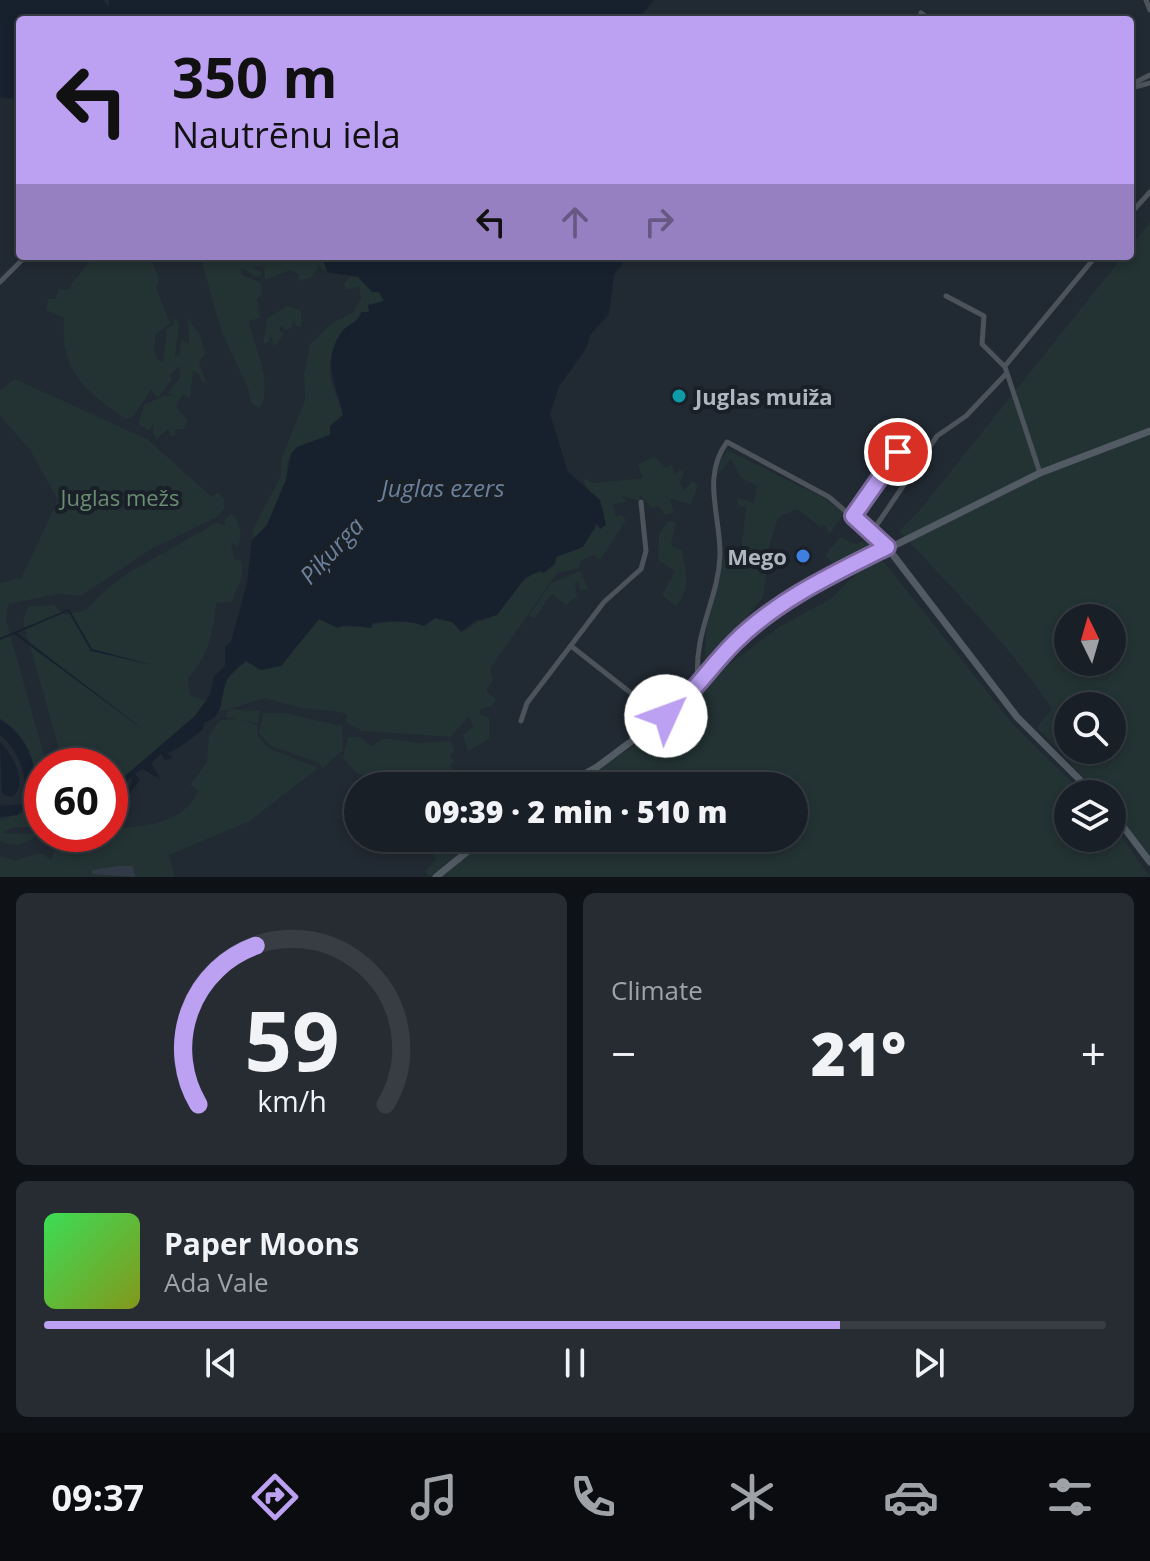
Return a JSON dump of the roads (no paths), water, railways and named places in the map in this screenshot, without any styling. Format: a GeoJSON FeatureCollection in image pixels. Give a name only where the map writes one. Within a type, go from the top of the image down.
{"type":"FeatureCollection","features":[{"type":"Feature","properties":{"kind":"main road"},"geometry":{"type":"LineString","coordinates":[[588,772],[659,722],[698,685],[734,643],[795,595],[1040,473],[1150,431]]}},
{"type":"Feature","properties":{"kind":"main road"},"geometry":{"type":"LineString","coordinates":[[887,547],[1008,706],[1080,780]]}},
{"type":"Feature","properties":{"kind":"main road"},"geometry":{"type":"LineString","coordinates":[[1126,830],[1150,862]]}},
{"type":"Feature","properties":{"kind":"main road"},"geometry":{"type":"LineString","coordinates":[[436,877],[467,852]]}},
{"type":"Feature","properties":{"kind":"street"},"geometry":{"type":"LineString","coordinates":[[1146,0],[1150,10]]}},
{"type":"Feature","properties":{"kind":"street"},"geometry":{"type":"LineString","coordinates":[[921,13],[925,16]]}},
{"type":"Feature","properties":{"kind":"street"},"geometry":{"type":"LineString","coordinates":[[1134,210],[1150,192]]}},
{"type":"Feature","properties":{"kind":"street"},"geometry":{"type":"LineString","coordinates":[[0,282],[22,260]]}},
{"type":"Feature","properties":{"kind":"street"},"geometry":{"type":"LineString","coordinates":[[872,532],[943,430],[966,416],[1093,260]]}},
{"type":"Feature","properties":{"kind":"street"},"geometry":{"type":"LineString","coordinates":[[946,296],[984,316],[982,344],[1005,370],[1040,473]]}},
{"type":"Feature","properties":{"kind":"street"},"geometry":{"type":"LineString","coordinates":[[698,685],[698,646],[720,555],[713,468],[727,442],[822,493],[887,547]]}},
{"type":"Feature","properties":{"kind":"street"},"geometry":{"type":"LineString","coordinates":[[853,516],[898,452],[918,463]]}},
{"type":"Feature","properties":{"kind":"street"},"geometry":{"type":"LineString","coordinates":[[521,721],[522,711],[604,602],[634,578],[644,564],[641,502]]}},
{"type":"Feature","properties":{"kind":"street"},"geometry":{"type":"LineString","coordinates":[[571,646],[645,704],[659,722]]}},
{"type":"Feature","properties":{"kind":"water"},"geometry":{"type":"Polygon","coordinates":[[[0,0],[103,0],[109,7],[109,0],[654,0],[640,16],[16,16],[16,101],[0,97],[0,0]]]}},
{"type":"Feature","properties":{"kind":"water","name":"Juglas ezers"},"geometry":{"type":"Polygon","coordinates":[[[323,260],[623,260],[614,274],[609,314],[590,335],[586,349],[559,386],[550,414],[568,472],[600,500],[606,525],[600,529],[597,523],[583,547],[556,557],[555,564],[543,573],[540,571],[525,578],[497,615],[475,621],[461,632],[452,622],[435,618],[424,626],[391,621],[372,623],[372,628],[345,625],[338,628],[319,619],[281,666],[261,670],[246,661],[233,672],[227,680],[216,715],[205,722],[202,730],[190,740],[167,753],[173,758],[165,760],[161,754],[151,763],[160,779],[142,769],[135,774],[140,780],[128,796],[133,776],[128,780],[128,774],[195,716],[210,695],[214,676],[225,666],[225,647],[231,642],[247,583],[252,540],[267,525],[286,480],[291,454],[297,447],[330,435],[330,426],[343,415],[332,374],[335,344],[361,312],[369,312],[368,305],[384,301],[379,292],[372,292],[358,277],[327,272],[323,260]]]}},
{"type":"Feature","properties":{"kind":"water"},"geometry":{"type":"Polygon","coordinates":[[[69,609],[92,649],[153,665],[91,651],[68,611],[17,633],[152,736],[14,634],[0,640],[69,609]]]}},
{"type":"Feature","properties":{"kind":"water"},"geometry":{"type":"Polygon","coordinates":[[[0,719],[26,745],[24,779],[18,758],[0,735],[0,719]]]}},
{"type":"Feature","properties":{"kind":"water"},"geometry":{"type":"Polygon","coordinates":[[[0,742],[10,754],[19,777],[17,791],[12,797],[2,794],[0,742]]]}},
{"type":"Feature","properties":{"kind":"water"},"geometry":{"type":"Polygon","coordinates":[[[24,790],[24,808],[18,815],[0,817],[0,806],[23,804],[24,790]]]}},
{"type":"Feature","properties":{"kind":"place","name":"Juglas muiža"},"geometry":{"type":"Point","coordinates":[679,396]}},
{"type":"Feature","properties":{"kind":"place","name":"Mego"},"geometry":{"type":"Point","coordinates":[803,556]}},
{"type":"Feature","properties":{"kind":"park label","name":"Juglas mežs"},"geometry":{"type":"Point","coordinates":[120,497]}},
{"type":"Feature","properties":{"kind":"water label","name":"Piķurga"},"geometry":{"type":"Point","coordinates":[331,550]}}]}
